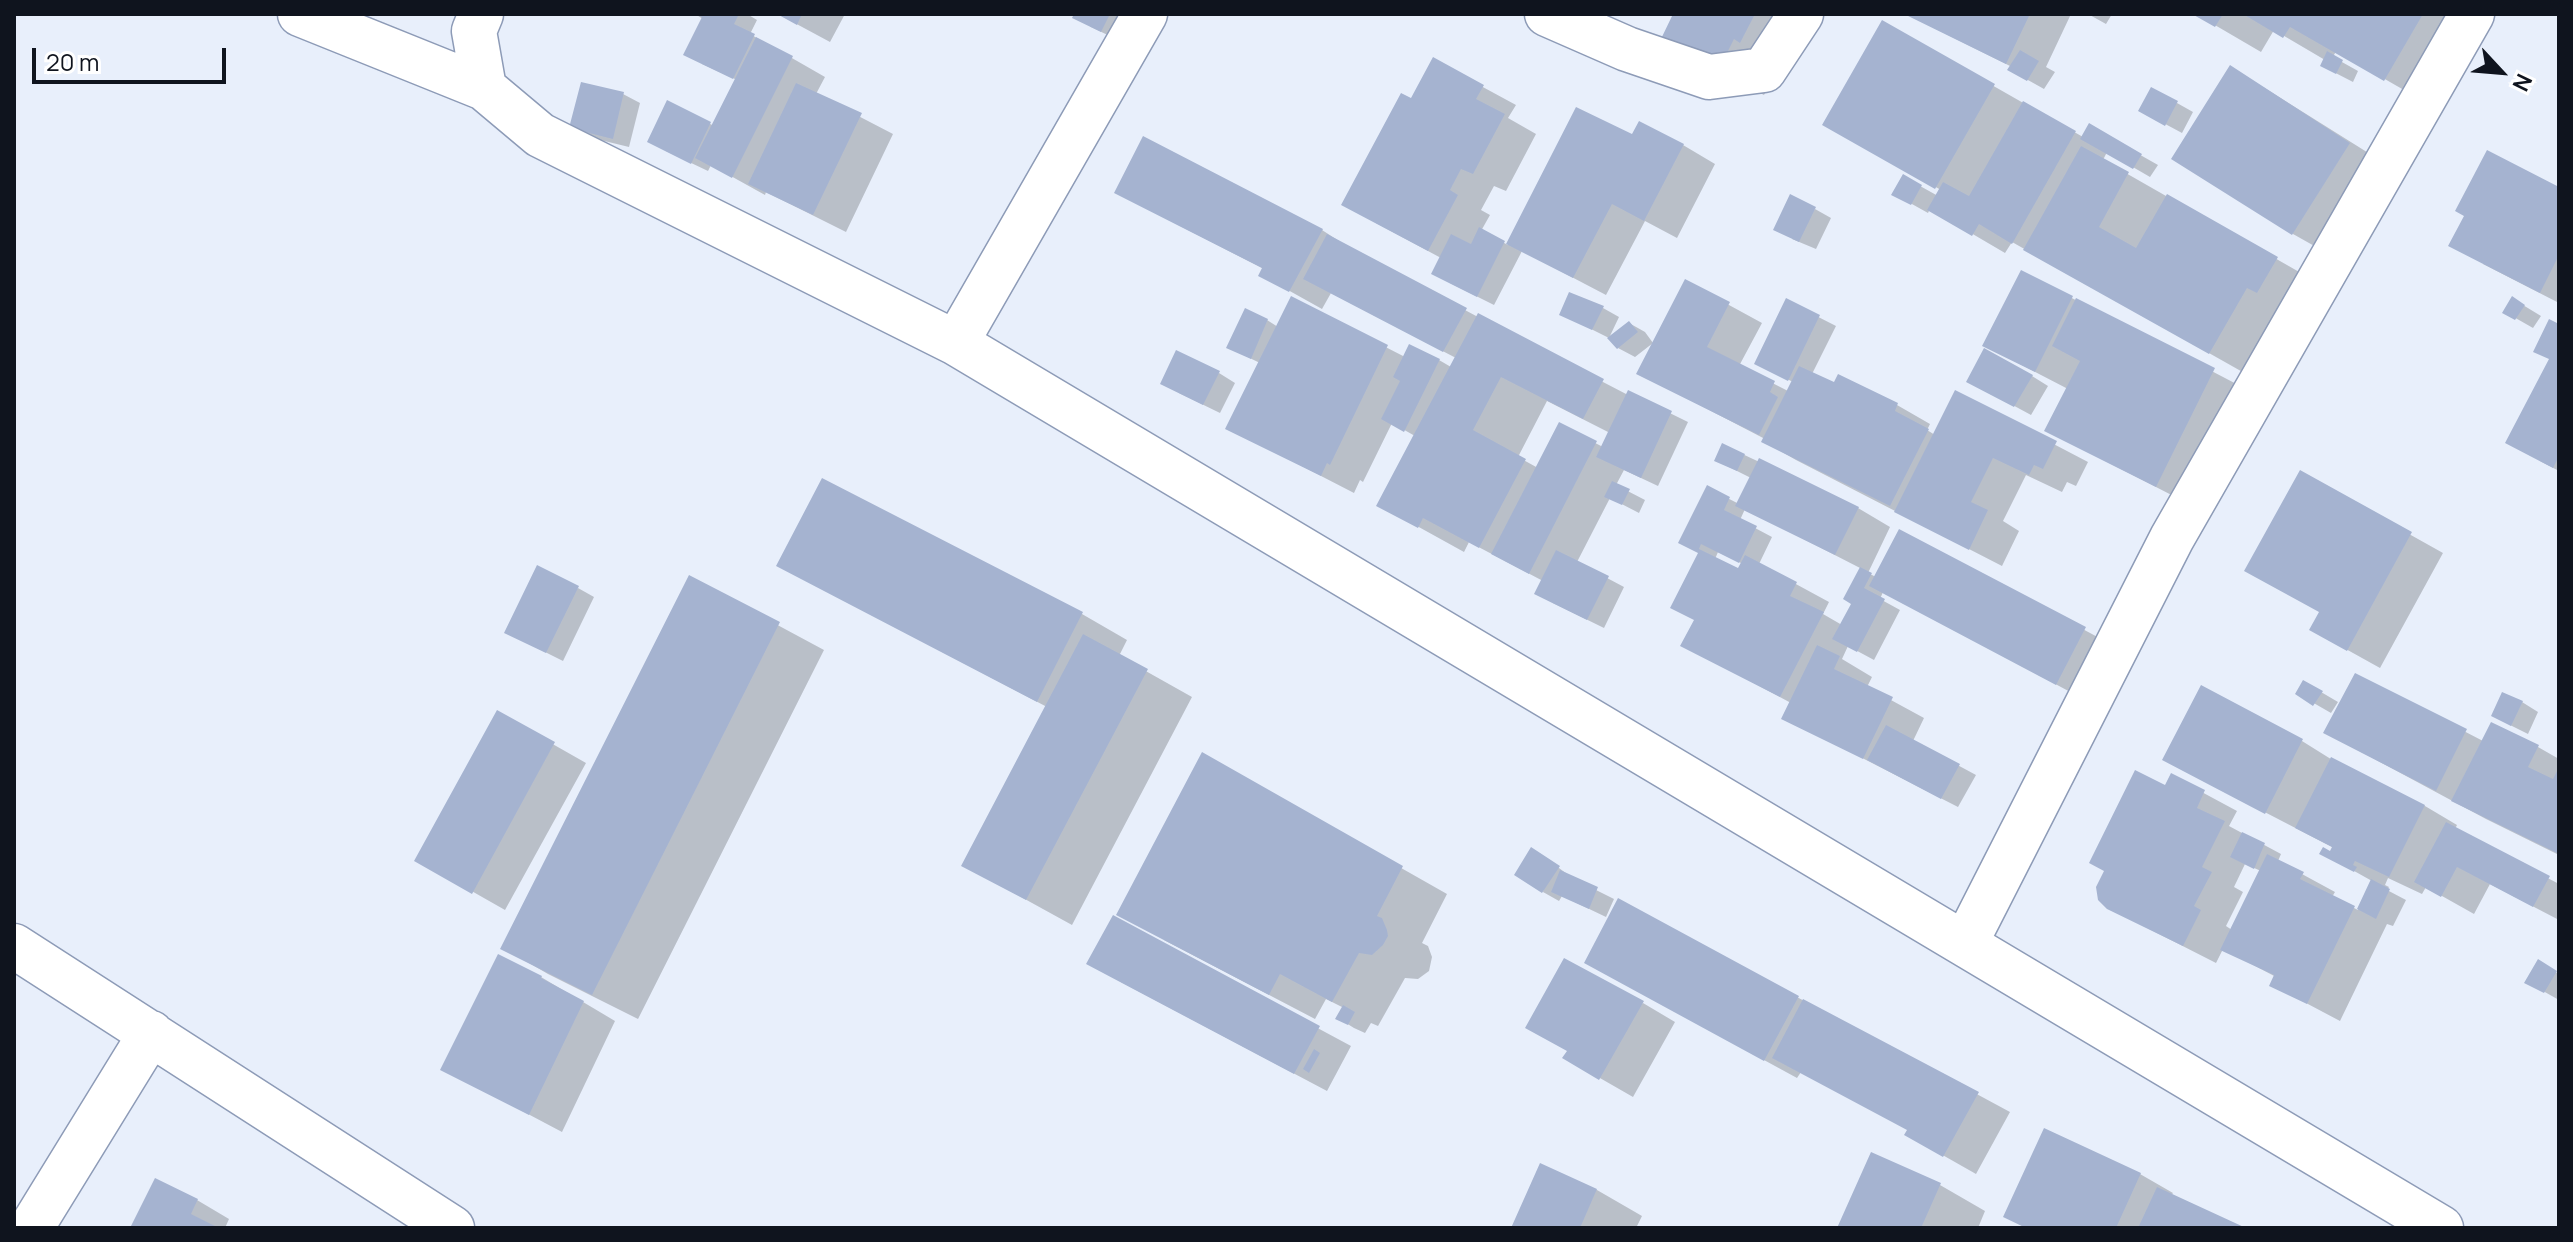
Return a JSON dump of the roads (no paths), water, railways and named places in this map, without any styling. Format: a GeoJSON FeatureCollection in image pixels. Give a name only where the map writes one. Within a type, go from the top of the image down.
{"type":"FeatureCollection","features":[{"type":"Feature","properties":{"kind":"street"},"geometry":{"type":"LineString","coordinates":[[300,14],[484,88],[540,135],[956,343],[2441,1228]]}},
{"type":"Feature","properties":{"kind":"street"},"geometry":{"type":"LineString","coordinates":[[481,14],[474,31],[484,88]]}},
{"type":"Feature","properties":{"kind":"street"},"geometry":{"type":"LineString","coordinates":[[956,343],[1145,14]]}},
{"type":"Feature","properties":{"kind":"street"},"geometry":{"type":"LineString","coordinates":[[1547,14],[1627,49],[1709,77],[1764,70],[1801,14]]}},
{"type":"Feature","properties":{"kind":"street"},"geometry":{"type":"LineString","coordinates":[[1965,944],[2172,538],[2472,14]]}},
{"type":"Feature","properties":{"kind":"street"},"geometry":{"type":"LineString","coordinates":[[14,946],[452,1228]]}},
{"type":"Feature","properties":{"kind":"street"},"geometry":{"type":"LineString","coordinates":[[31,1228],[151,1033]]}}]}
